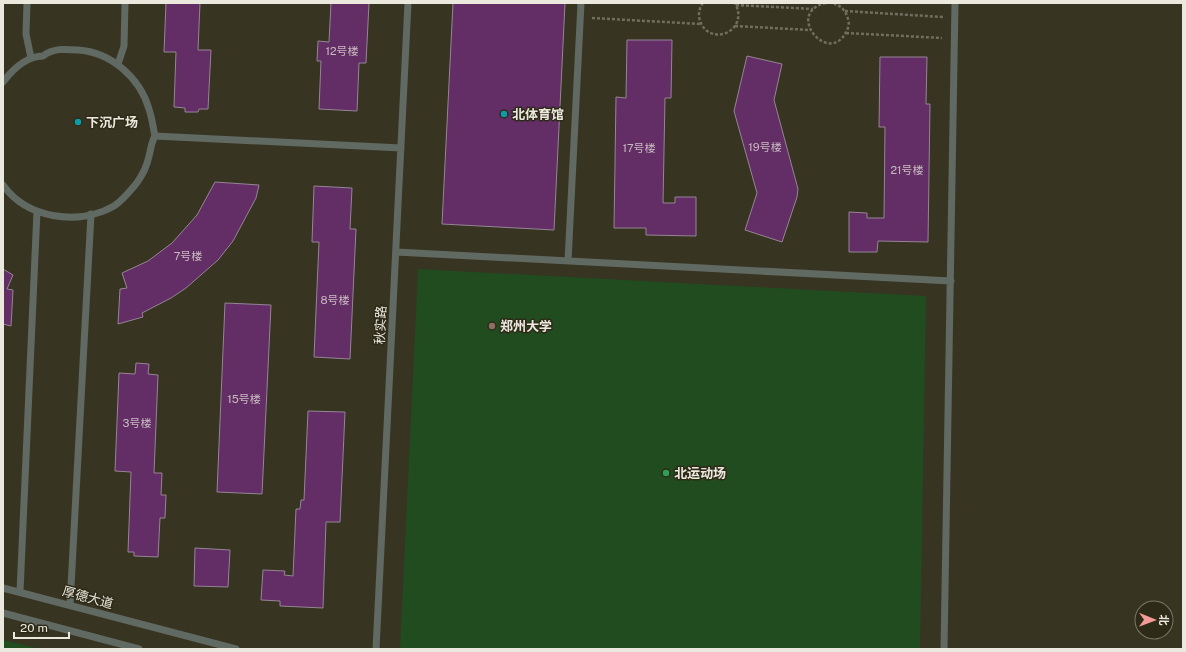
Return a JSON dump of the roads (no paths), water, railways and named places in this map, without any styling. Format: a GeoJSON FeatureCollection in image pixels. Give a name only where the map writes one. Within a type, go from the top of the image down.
{"type":"FeatureCollection","features":[{"type":"Feature","properties":{"kind":"lane"},"geometry":{"type":"LineString","coordinates":[[27,3],[26,34],[31,58]]}},
{"type":"Feature","properties":{"kind":"lane"},"geometry":{"type":"LineString","coordinates":[[118,64],[124,46],[124,3]]}},
{"type":"Feature","properties":{"kind":"lane","name":"秋实路"},"geometry":{"type":"LineString","coordinates":[[376,649],[408,3]]}},
{"type":"Feature","properties":{"kind":"lane"},"geometry":{"type":"LineString","coordinates":[[568,261],[581,3]]}},
{"type":"Feature","properties":{"kind":"lane"},"geometry":{"type":"LineString","coordinates":[[944,649],[956,3]]}},
{"type":"Feature","properties":{"kind":"lane"},"geometry":{"type":"LineString","coordinates":[[3,82],[21,64],[35,56],[43,56],[50,51],[65,49],[81,50],[96,54],[118,64],[134,81],[143,94],[149,109],[155,136],[152,141],[149,157],[144,171],[136,184],[115,206],[91,214],[72,217],[37,211],[17,200],[3,185]]}},
{"type":"Feature","properties":{"kind":"lane"},"geometry":{"type":"LineString","coordinates":[[155,136],[401,148]]}},
{"type":"Feature","properties":{"kind":"lane"},"geometry":{"type":"LineString","coordinates":[[20,592],[37,211]]}},
{"type":"Feature","properties":{"kind":"lane"},"geometry":{"type":"LineString","coordinates":[[70,605],[91,214]]}},
{"type":"Feature","properties":{"kind":"lane"},"geometry":{"type":"LineString","coordinates":[[396,252],[951,281]]}},
{"type":"Feature","properties":{"kind":"lane","name":"厚德大道"},"geometry":{"type":"LineString","coordinates":[[3,588],[236,649]]}},
{"type":"Feature","properties":{"kind":"lane"},"geometry":{"type":"LineString","coordinates":[[3,613],[140,649]]}},
{"type":"Feature","properties":{"kind":"place","name":"北体育馆"},"geometry":{"type":"Point","coordinates":[504,114]}},
{"type":"Feature","properties":{"kind":"place","name":"下沉广场"},"geometry":{"type":"Point","coordinates":[78,122]}},
{"type":"Feature","properties":{"kind":"place","name":"郑州大学"},"geometry":{"type":"Point","coordinates":[492,326]}},
{"type":"Feature","properties":{"kind":"place","name":"北运动场"},"geometry":{"type":"Point","coordinates":[666,473]}}]}
